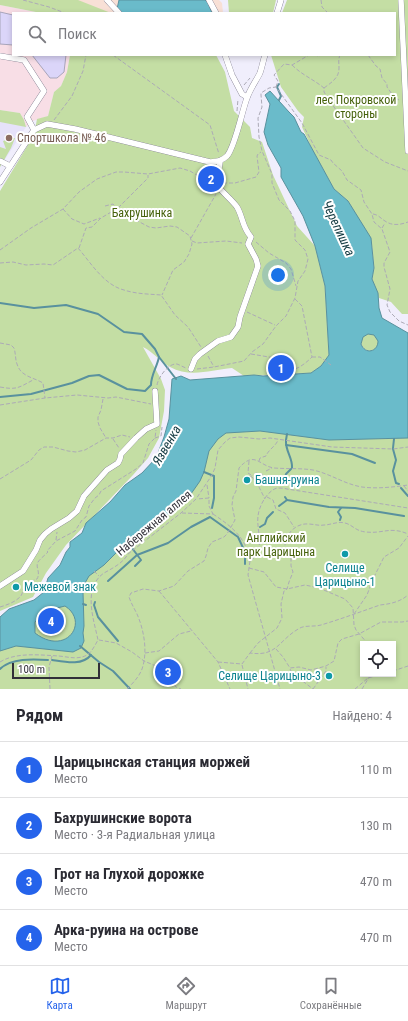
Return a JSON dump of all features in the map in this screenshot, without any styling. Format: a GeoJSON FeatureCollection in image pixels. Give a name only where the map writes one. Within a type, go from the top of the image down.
{"type":"FeatureCollection","features":[{"type":"Feature","properties":{"kind":"street"},"geometry":{"type":"LineString","coordinates":[[107,0],[118,12]]}},
{"type":"Feature","properties":{"kind":"street"},"geometry":{"type":"LineString","coordinates":[[209,0],[215,12]]}},
{"type":"Feature","properties":{"kind":"street"},"geometry":{"type":"LineString","coordinates":[[277,12],[281,0]]}},
{"type":"Feature","properties":{"kind":"street"},"geometry":{"type":"LineString","coordinates":[[401,0],[408,151]]}},
{"type":"Feature","properties":{"kind":"street"},"geometry":{"type":"LineString","coordinates":[[0,56],[24,60],[44,91],[27,117],[34,130]]}},
{"type":"Feature","properties":{"kind":"street"},"geometry":{"type":"LineString","coordinates":[[225,56],[232,75],[240,91],[247,97]]}},
{"type":"Feature","properties":{"kind":"street"},"geometry":{"type":"LineString","coordinates":[[0,182],[34,130],[52,122],[210,162],[216,162],[228,155],[241,120],[247,97],[260,73],[265,56]]}},
{"type":"Feature","properties":{"kind":"street"},"geometry":{"type":"LineString","coordinates":[[191,369],[195,359],[200,354],[218,341],[231,337],[238,327],[240,317],[258,266],[248,244],[251,237],[243,226],[240,212],[224,192],[220,190],[218,185],[220,159]]}},
{"type":"Feature","properties":{"kind":"street"},"geometry":{"type":"LineString","coordinates":[[0,161],[10,166]]}},
{"type":"Feature","properties":{"kind":"street"},"geometry":{"type":"LineString","coordinates":[[0,586],[23,571],[36,550],[40,540],[50,529],[69,518],[77,511],[84,496],[99,478],[118,462],[121,454],[146,429],[157,424],[155,391]]}},
{"type":"Feature","properties":{"kind":"path"},"geometry":{"type":"LineString","coordinates":[[23,0],[62,12]]}},
{"type":"Feature","properties":{"kind":"path"},"geometry":{"type":"LineString","coordinates":[[321,0],[322,7],[327,12]]}},
{"type":"Feature","properties":{"kind":"path"},"geometry":{"type":"LineString","coordinates":[[52,122],[72,96],[83,71],[86,56]]}},
{"type":"Feature","properties":{"kind":"path"},"geometry":{"type":"LineString","coordinates":[[114,56],[210,125],[220,159]]}},
{"type":"Feature","properties":{"kind":"path"},"geometry":{"type":"LineString","coordinates":[[276,86],[278,81],[274,75],[284,64],[292,65],[307,56]]}},
{"type":"Feature","properties":{"kind":"path"},"geometry":{"type":"LineString","coordinates":[[324,88],[338,76],[338,61],[340,56]]}},
{"type":"Feature","properties":{"kind":"path"},"geometry":{"type":"LineString","coordinates":[[369,56],[380,69],[382,78],[394,97],[405,101]]}},
{"type":"Feature","properties":{"kind":"path"},"geometry":{"type":"LineString","coordinates":[[292,65],[300,73],[312,78],[324,88],[324,92],[363,148],[385,162],[408,171]]}},
{"type":"Feature","properties":{"kind":"path"},"geometry":{"type":"LineString","coordinates":[[237,113],[236,107],[240,91],[252,76]]}},
{"type":"Feature","properties":{"kind":"path"},"geometry":{"type":"LineString","coordinates":[[155,391],[158,379],[163,372],[172,365],[176,364],[191,369],[201,370],[244,360],[263,344],[276,326],[286,316],[295,298],[298,280],[305,270],[308,259],[307,253],[295,240],[295,221],[290,211],[279,200],[272,183],[272,174],[262,151],[258,118],[262,107],[261,93],[276,86]]}},
{"type":"Feature","properties":{"kind":"path"},"geometry":{"type":"LineString","coordinates":[[276,86],[302,123],[318,155],[331,160],[342,171],[347,180],[361,190],[364,202],[372,214],[374,222],[382,229],[390,252],[384,264],[390,289],[387,305],[390,312],[399,322],[408,325]]}},
{"type":"Feature","properties":{"kind":"path"},"geometry":{"type":"LineString","coordinates":[[0,250],[31,228],[63,209],[79,192],[97,179],[116,172],[148,174],[180,168],[190,171],[210,184],[218,185],[222,183],[235,183],[256,177],[259,172],[257,156],[262,151]]}},
{"type":"Feature","properties":{"kind":"path"},"geometry":{"type":"LineString","coordinates":[[63,209],[72,219],[84,224],[101,218],[118,208],[148,178],[148,174]]}},
{"type":"Feature","properties":{"kind":"path"},"geometry":{"type":"LineString","coordinates":[[161,295],[173,270],[184,262],[189,254],[192,247],[192,236],[218,192],[218,185]]}},
{"type":"Feature","properties":{"kind":"path"},"geometry":{"type":"LineString","coordinates":[[105,206],[113,204],[121,212],[149,227],[177,227],[190,236],[193,242],[226,241],[248,244]]}},
{"type":"Feature","properties":{"kind":"path"},"geometry":{"type":"LineString","coordinates":[[372,214],[380,217],[386,222],[397,225],[408,222]]}},
{"type":"Feature","properties":{"kind":"path"},"geometry":{"type":"LineString","coordinates":[[0,263],[13,262],[26,265],[53,265],[78,248],[86,228],[92,227],[101,218]]}},
{"type":"Feature","properties":{"kind":"path"},"geometry":{"type":"LineString","coordinates":[[382,229],[386,222]]}},
{"type":"Feature","properties":{"kind":"path"},"geometry":{"type":"LineString","coordinates":[[251,237],[269,253],[286,263],[291,269],[297,286]]}},
{"type":"Feature","properties":{"kind":"path"},"geometry":{"type":"LineString","coordinates":[[78,248],[106,280],[117,287],[123,290],[161,295],[174,315],[188,327]]}},
{"type":"Feature","properties":{"kind":"path"},"geometry":{"type":"LineString","coordinates":[[295,298],[302,306],[312,357]]}},
{"type":"Feature","properties":{"kind":"path"},"geometry":{"type":"LineString","coordinates":[[243,310],[276,326]]}},
{"type":"Feature","properties":{"kind":"path"},"geometry":{"type":"LineString","coordinates":[[0,343],[14,348],[19,370],[33,380],[43,383],[45,398]]}},
{"type":"Feature","properties":{"kind":"path"},"geometry":{"type":"LineString","coordinates":[[250,354],[275,358],[286,365],[287,371]]}},
{"type":"Feature","properties":{"kind":"path"},"geometry":{"type":"LineString","coordinates":[[276,375],[276,372],[287,371],[303,366],[312,357],[320,357],[331,365]]}},
{"type":"Feature","properties":{"kind":"path"},"geometry":{"type":"LineString","coordinates":[[0,387],[8,390],[33,380]]}},
{"type":"Feature","properties":{"kind":"path"},"geometry":{"type":"LineString","coordinates":[[0,405],[77,395],[116,398],[155,405]]}},
{"type":"Feature","properties":{"kind":"path"},"geometry":{"type":"LineString","coordinates":[[103,398],[98,422],[106,438]]}},
{"type":"Feature","properties":{"kind":"path"},"geometry":{"type":"LineString","coordinates":[[0,607],[12,603],[19,598],[22,594],[24,586],[27,583],[37,579],[39,573],[37,565],[38,561],[44,557],[56,541],[75,531],[86,516],[89,506],[101,491],[143,463],[149,444],[155,438],[161,436],[162,426],[157,424],[155,438]]}},
{"type":"Feature","properties":{"kind":"path"},"geometry":{"type":"LineString","coordinates":[[0,479],[31,460],[39,450],[44,447],[53,447],[76,452],[85,450],[106,438],[122,435],[136,438]]}},
{"type":"Feature","properties":{"kind":"path"},"geometry":{"type":"LineString","coordinates":[[112,438],[120,450]]}},
{"type":"Feature","properties":{"kind":"path","name":"Набережная аллея"},"geometry":{"type":"LineString","coordinates":[[99,577],[123,561],[128,554],[182,513],[196,499],[207,484],[215,468],[218,450],[230,438],[278,439],[332,446],[394,449],[408,447]]}},
{"type":"Feature","properties":{"kind":"path"},"geometry":{"type":"LineString","coordinates":[[259,461],[260,458],[266,456],[278,439]]}},
{"type":"Feature","properties":{"kind":"path"},"geometry":{"type":"LineString","coordinates":[[250,460],[248,473],[258,486],[265,499]]}},
{"type":"Feature","properties":{"kind":"path"},"geometry":{"type":"LineString","coordinates":[[127,689],[138,676],[144,661],[144,636],[129,597],[131,593],[136,590],[143,589],[159,591],[174,586],[188,572],[204,561],[208,548],[212,542],[224,537],[235,520],[232,505],[233,497],[236,491],[239,468],[250,460],[259,461],[266,466],[273,468],[312,470],[324,473],[348,484],[364,487],[373,488],[408,485]]}},
{"type":"Feature","properties":{"kind":"path"},"geometry":{"type":"LineString","coordinates":[[266,471],[273,468]]}},
{"type":"Feature","properties":{"kind":"path"},"geometry":{"type":"LineString","coordinates":[[249,478],[256,473],[262,474],[265,478],[264,483],[258,486]]}},
{"type":"Feature","properties":{"kind":"path"},"geometry":{"type":"LineString","coordinates":[[207,484],[209,506],[213,514]]}},
{"type":"Feature","properties":{"kind":"path"},"geometry":{"type":"LineString","coordinates":[[403,486],[408,491]]}},
{"type":"Feature","properties":{"kind":"path"},"geometry":{"type":"LineString","coordinates":[[280,689],[264,637],[248,575],[251,560],[256,556],[259,547],[258,515],[265,499],[270,492],[276,489],[287,489],[408,508]]}},
{"type":"Feature","properties":{"kind":"path"},"geometry":{"type":"LineString","coordinates":[[267,497],[273,500],[276,509],[288,516],[294,527]]}},
{"type":"Feature","properties":{"kind":"path"},"geometry":{"type":"LineString","coordinates":[[196,499],[209,498]]}},
{"type":"Feature","properties":{"kind":"path"},"geometry":{"type":"LineString","coordinates":[[182,513],[213,514],[223,520],[242,540],[251,560]]}},
{"type":"Feature","properties":{"kind":"path"},"geometry":{"type":"LineString","coordinates":[[248,689],[242,664],[258,643],[277,628],[282,618],[281,604],[284,591],[287,589],[293,572],[291,566],[292,555],[285,546],[285,540],[294,527],[301,524],[320,525],[337,522],[351,525],[358,531],[376,532],[393,529],[408,534]]}},
{"type":"Feature","properties":{"kind":"path"},"geometry":{"type":"LineString","coordinates":[[56,541],[58,525]]}},
{"type":"Feature","properties":{"kind":"path"},"geometry":{"type":"LineString","coordinates":[[354,614],[367,594],[384,557],[395,552],[408,536]]}},
{"type":"Feature","properties":{"kind":"path"},"geometry":{"type":"LineString","coordinates":[[249,568],[264,572],[276,587],[287,589],[305,585],[319,588],[345,600],[353,608],[354,625],[356,630],[365,641]]}},
{"type":"Feature","properties":{"kind":"path"},"geometry":{"type":"LineString","coordinates":[[0,662],[7,658],[25,655],[76,659],[91,652],[98,640],[90,604],[94,588],[99,577],[94,571]]}},
{"type":"Feature","properties":{"kind":"path"},"geometry":{"type":"LineString","coordinates":[[319,588],[323,581],[328,580],[337,580],[349,584],[360,579],[373,579]]}},
{"type":"Feature","properties":{"kind":"path"},"geometry":{"type":"LineString","coordinates":[[159,591],[218,662],[230,689]]}},
{"type":"Feature","properties":{"kind":"path"},"geometry":{"type":"LineString","coordinates":[[250,653],[259,655],[269,653],[289,635],[301,627],[320,625],[380,605],[400,601],[408,595]]}},
{"type":"Feature","properties":{"kind":"path"},"geometry":{"type":"LineString","coordinates":[[290,668],[298,666],[311,670],[326,666],[334,661],[338,643],[340,641],[359,634],[381,622],[408,621]]}},
{"type":"Feature","properties":{"kind":"path"},"geometry":{"type":"LineString","coordinates":[[144,653],[159,651],[179,634],[192,631]]}},
{"type":"Feature","properties":{"kind":"path"},"geometry":{"type":"LineString","coordinates":[[98,640],[116,643],[144,661],[156,666],[162,670],[176,687],[181,689]]}},
{"type":"Feature","properties":{"kind":"path"},"geometry":{"type":"LineString","coordinates":[[275,649],[283,657],[292,673],[313,689],[326,671],[326,666]]}},
{"type":"Feature","properties":{"kind":"path"},"geometry":{"type":"LineString","coordinates":[[50,689],[48,667],[52,656]]}},
{"type":"Feature","properties":{"kind":"path"},"geometry":{"type":"LineString","coordinates":[[218,662],[242,664]]}},
{"type":"Feature","properties":{"kind":"path"},"geometry":{"type":"LineString","coordinates":[[396,670],[408,666]]}},
{"type":"Feature","properties":{"kind":"path"},"geometry":{"type":"LineString","coordinates":[[355,689],[368,678],[372,677]]}},
{"type":"Feature","properties":{"kind":"path"},"geometry":{"type":"LineString","coordinates":[[362,689],[368,678]]}},
{"type":"Feature","properties":{"kind":"shaded area"},"geometry":{"type":"Polygon","coordinates":[[[61,0],[219,0],[222,3],[223,12],[99,12],[61,0]]]}},
{"type":"Feature","properties":{"kind":"shaded area"},"geometry":{"type":"Polygon","coordinates":[[[0,5],[36,12],[12,12],[12,56],[70,56],[67,72],[61,86],[54,92],[48,116],[33,121],[26,127],[20,113],[0,110],[0,5]]]}},
{"type":"Feature","properties":{"kind":"shaded area","name":"Спортшкола № 46"},"geometry":{"type":"Polygon","coordinates":[[[0,110],[24,120],[26,127],[0,167],[0,110]]]}},
{"type":"Feature","properties":{"kind":"green space"},"geometry":{"type":"Polygon","coordinates":[[[0,0],[78,0],[108,12],[36,12],[0,5],[0,0]]]}},
{"type":"Feature","properties":{"kind":"green space"},"geometry":{"type":"Polygon","coordinates":[[[228,0],[276,0],[273,12],[229,12],[228,0]]]}},
{"type":"Feature","properties":{"kind":"green space","name":"лес Покровской стороны"},"geometry":{"type":"Polygon","coordinates":[[[287,0],[408,0],[408,314],[402,314],[391,302],[379,298],[372,279],[374,268],[372,246],[348,201],[334,189],[313,151],[302,127],[304,117],[281,87],[271,56],[396,56],[396,12],[282,12],[287,0]]]}},
{"type":"Feature","properties":{"kind":"green space","name":"Бахрушинка"},"geometry":{"type":"Polygon","coordinates":[[[70,56],[217,56],[225,72],[234,111],[250,127],[252,138],[262,142],[273,175],[297,226],[315,246],[325,286],[329,355],[321,366],[311,373],[244,376],[232,368],[193,373],[178,370],[170,367],[143,347],[161,379],[165,390],[164,411],[159,438],[148,458],[66,545],[46,573],[33,597],[0,611],[0,191],[34,135],[37,119],[48,116],[54,92],[61,86],[67,72],[70,56]]]}},
{"type":"Feature","properties":{"kind":"green space"},"geometry":{"type":"Polygon","coordinates":[[[0,110],[20,113],[26,127],[0,122],[0,110]]]}},
{"type":"Feature","properties":{"kind":"green space"},"geometry":{"type":"Polygon","coordinates":[[[15,138],[0,167],[0,147],[6,149],[3,141],[15,138]]]}},
{"type":"Feature","properties":{"kind":"green space"},"geometry":{"type":"Polygon","coordinates":[[[370,333],[376,336],[379,342],[376,348],[370,351],[364,348],[361,342],[364,336],[370,333]]]}},
{"type":"Feature","properties":{"kind":"green space","name":"Английский парк Царицына"},"geometry":{"type":"Polygon","coordinates":[[[408,381],[408,689],[0,689],[0,637],[50,603],[192,428],[408,381]]]}},
{"type":"Feature","properties":{"kind":"water"},"geometry":{"type":"Polygon","coordinates":[[[119,0],[205,0],[212,12],[121,12],[117,9],[119,0]]]}},
{"type":"Feature","properties":{"kind":"water"},"geometry":{"type":"Polygon","coordinates":[[[270,91],[294,117],[334,189],[348,201],[371,238],[374,268],[372,279],[378,293],[379,308],[382,318],[408,333],[408,438],[329,440],[260,431],[226,433],[218,439],[209,451],[204,472],[200,481],[186,501],[129,544],[121,548],[104,565],[89,576],[85,583],[83,592],[84,641],[81,648],[73,652],[16,646],[0,651],[0,617],[9,609],[34,600],[44,592],[48,578],[60,565],[70,547],[70,542],[82,533],[86,523],[110,502],[125,485],[142,473],[156,458],[169,419],[172,379],[181,376],[190,380],[254,375],[263,376],[311,373],[321,366],[329,355],[325,286],[315,246],[303,216],[281,177],[281,168],[268,145],[264,132],[270,104],[265,95],[270,91]],[[368,334],[363,337],[361,344],[365,350],[371,351],[376,348],[378,341],[374,335],[368,334]],[[65,606],[45,611],[35,622],[35,633],[46,639],[56,641],[65,639],[71,634],[75,628],[75,620],[72,613],[65,606]]]}},
{"type":"Feature","properties":{"kind":"building"},"geometry":{"type":"Polygon","coordinates":[[[0,12],[12,15],[12,45],[0,44],[0,12]]]}},
{"type":"Feature","properties":{"kind":"building"},"geometry":{"type":"Polygon","coordinates":[[[33,56],[66,56],[64,72],[57,78],[50,78],[33,56]]]}},
{"type":"Feature","properties":{"kind":"waterway"},"geometry":{"type":"LineString","coordinates":[[279,84],[277,87],[281,96],[279,100]]}},
{"type":"Feature","properties":{"kind":"waterway"},"geometry":{"type":"LineString","coordinates":[[0,303],[34,308],[66,305],[98,314],[124,332],[142,334],[155,349],[159,357],[176,379]]}},
{"type":"Feature","properties":{"kind":"waterway"},"geometry":{"type":"LineString","coordinates":[[0,397],[31,394],[72,383],[89,376],[99,375],[127,389],[145,391],[151,385],[159,357]]}},
{"type":"Feature","properties":{"kind":"waterway"},"geometry":{"type":"LineString","coordinates":[[286,440],[287,434]]}},
{"type":"Feature","properties":{"kind":"waterway"},"geometry":{"type":"LineString","coordinates":[[393,448],[394,439]]}},
{"type":"Feature","properties":{"kind":"waterway"},"geometry":{"type":"LineString","coordinates":[[286,440],[292,468]]}},
{"type":"Feature","properties":{"kind":"waterway"},"geometry":{"type":"LineString","coordinates":[[286,445],[352,454],[375,463]]}},
{"type":"Feature","properties":{"kind":"waterway"},"geometry":{"type":"LineString","coordinates":[[393,449],[396,460],[393,471],[396,483],[399,484]]}},
{"type":"Feature","properties":{"kind":"waterway"},"geometry":{"type":"LineString","coordinates":[[284,479],[286,474],[291,469]]}},
{"type":"Feature","properties":{"kind":"waterway"},"geometry":{"type":"LineString","coordinates":[[204,472],[214,476],[214,498],[212,508]]}},
{"type":"Feature","properties":{"kind":"waterway"},"geometry":{"type":"LineString","coordinates":[[401,488],[408,496]]}},
{"type":"Feature","properties":{"kind":"waterway"},"geometry":{"type":"LineString","coordinates":[[285,497],[287,500],[329,507],[355,508],[404,516]]}},
{"type":"Feature","properties":{"kind":"waterway"},"geometry":{"type":"LineString","coordinates":[[279,506],[287,500]]}},
{"type":"Feature","properties":{"kind":"waterway"},"geometry":{"type":"LineString","coordinates":[[340,520],[341,517],[338,512],[341,508]]}},
{"type":"Feature","properties":{"kind":"waterway"},"geometry":{"type":"LineString","coordinates":[[260,527],[265,524],[267,518],[273,512]]}},
{"type":"Feature","properties":{"kind":"waterway"},"geometry":{"type":"LineString","coordinates":[[108,581],[137,555],[168,543],[191,527],[210,517],[238,537],[245,552],[245,564]]}},
{"type":"Feature","properties":{"kind":"waterway"},"geometry":{"type":"LineString","coordinates":[[129,544],[141,560],[135,566]]}},
{"type":"Feature","properties":{"kind":"waterway"},"geometry":{"type":"LineString","coordinates":[[95,602],[94,605],[98,617],[118,641]]}},
{"type":"Feature","properties":{"kind":"waterway"},"geometry":{"type":"LineString","coordinates":[[80,646],[99,662],[113,671],[130,689]]}},
{"type":"Feature","properties":{"kind":"waterway"},"geometry":{"type":"LineString","coordinates":[[52,660],[78,662],[83,661],[91,655]]}},
{"type":"Feature","properties":{"kind":"waterway"},"geometry":{"type":"LineString","coordinates":[[0,669],[5,665],[16,661],[48,660]]}},
{"type":"Feature","properties":{"kind":"place","name":"Спортшкола № 46"},"geometry":{"type":"Point","coordinates":[9,138]}},
{"type":"Feature","properties":{"kind":"place","name":"Бахрушинские ворота"},"geometry":{"type":"Point","coordinates":[211,179]}},
{"type":"Feature","properties":{"kind":"place","name":"Царицынская станция моржей"},"geometry":{"type":"Point","coordinates":[281,368]}},
{"type":"Feature","properties":{"kind":"place","name":"Башня-руина"},"geometry":{"type":"Point","coordinates":[247,480]}},
{"type":"Feature","properties":{"kind":"place","name":"Селище Царицыно-1"},"geometry":{"type":"Point","coordinates":[345,554]}},
{"type":"Feature","properties":{"kind":"place","name":"Межевой знак"},"geometry":{"type":"Point","coordinates":[16,587]}},
{"type":"Feature","properties":{"kind":"place","name":"Арка-руина на острове"},"geometry":{"type":"Point","coordinates":[51,621]}},
{"type":"Feature","properties":{"kind":"place","name":"Грот на Глухой дорожке"},"geometry":{"type":"Point","coordinates":[168,672]}},
{"type":"Feature","properties":{"kind":"place","name":"Селище Царицыно-3"},"geometry":{"type":"Point","coordinates":[329,676]}},
{"type":"Feature","properties":{"kind":"water label","name":"Черепишка"},"geometry":{"type":"Point","coordinates":[339,228]}},
{"type":"Feature","properties":{"kind":"water label","name":"Язвенка"},"geometry":{"type":"Point","coordinates":[166,445]}}]}
